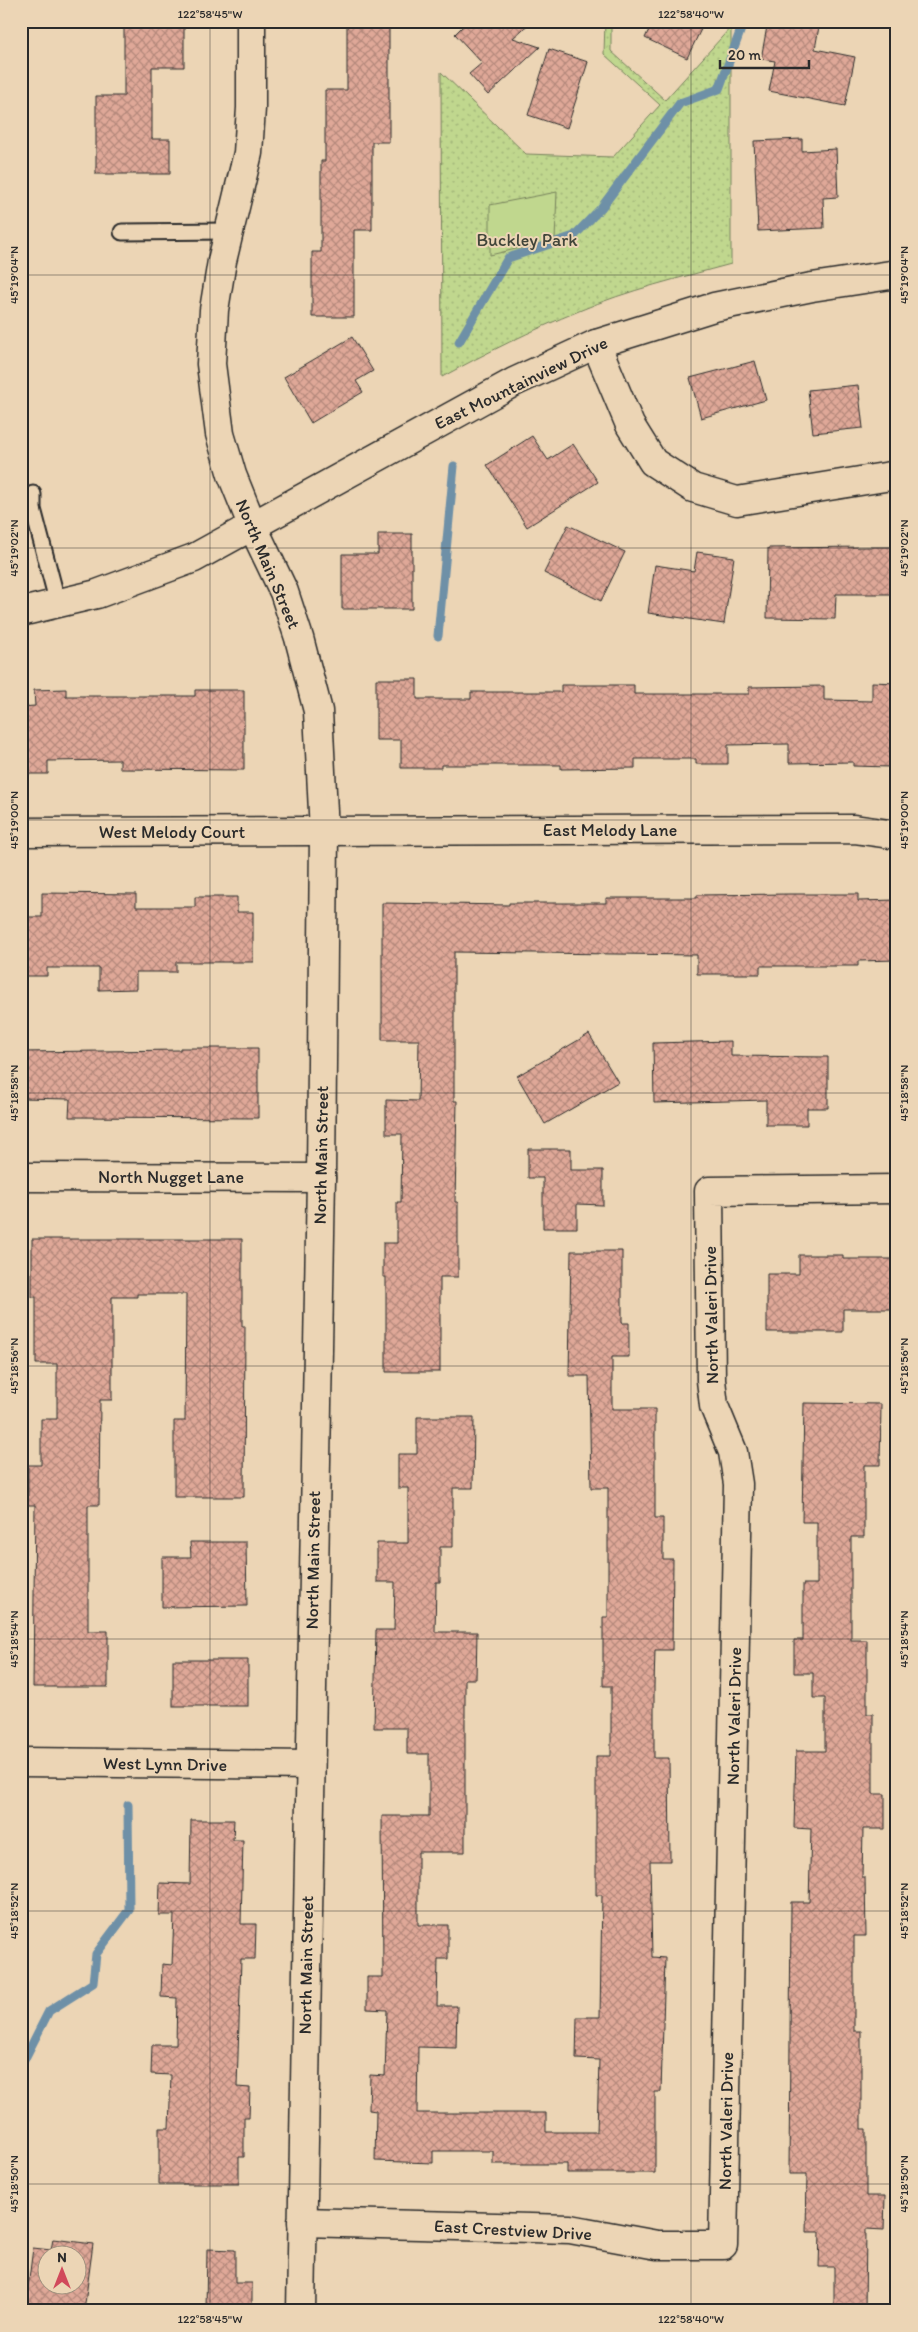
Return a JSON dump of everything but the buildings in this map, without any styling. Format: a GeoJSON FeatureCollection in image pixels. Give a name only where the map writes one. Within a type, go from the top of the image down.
{"type":"FeatureCollection","features":[{"type":"Feature","properties":{"kind":"street","name":"North Main Street"},"geometry":{"type":"LineString","coordinates":[[251,21],[251,108],[248,152],[229,231],[214,310],[211,364],[220,434],[232,475],[253,527],[284,592],[299,638],[318,711],[324,832],[321,1178],[309,1765],[301,2311]]}},
{"type":"Feature","properties":{"kind":"street","name":"East Mountainview Drive"},"geometry":{"type":"LineString","coordinates":[[21,612],[97,594],[194,558],[488,396],[596,344],[714,307],[812,287],[897,274]]}},
{"type":"Feature","properties":{"kind":"street"},"geometry":{"type":"LineString","coordinates":[[596,344],[630,425],[653,462],[693,488],[737,501],[897,475]]}},
{"type":"Feature","properties":{"kind":"street","name":"East Melody Lane"},"geometry":{"type":"LineString","coordinates":[[324,832],[854,829],[897,835]]}},
{"type":"Feature","properties":{"kind":"street","name":"West Melody Court"},"geometry":{"type":"LineString","coordinates":[[21,832],[324,832]]}},
{"type":"Feature","properties":{"kind":"street","name":"North Nugget Lane"},"geometry":{"type":"LineString","coordinates":[[21,1177],[321,1178]]}},
{"type":"Feature","properties":{"kind":"street","name":"North Valeri Drive"},"geometry":{"type":"LineString","coordinates":[[724,2245],[738,1484],[733,1452],[714,1406],[711,1380],[709,1192],[897,1189]]}},
{"type":"Feature","properties":{"kind":"street","name":"West Lynn Drive"},"geometry":{"type":"LineString","coordinates":[[21,1762],[309,1765]]}},
{"type":"Feature","properties":{"kind":"street","name":"East Crestview Drive"},"geometry":{"type":"LineString","coordinates":[[302,2222],[570,2229],[657,2245],[724,2245]]}},
{"type":"Feature","properties":{"kind":"lane"},"geometry":{"type":"LineString","coordinates":[[122,232],[229,231]]}},
{"type":"Feature","properties":{"kind":"lane"},"geometry":{"type":"LineString","coordinates":[[34,494],[34,510],[58,604]]}},
{"type":"Feature","properties":{"kind":"green space","name":"Buckley Park"},"geometry":{"type":"Polygon","coordinates":[[[605,21],[611,21],[611,51],[665,100],[731,27],[731,264],[616,297],[561,318],[442,377],[441,72],[526,154],[613,157],[660,105],[604,54],[605,21]]]}},
{"type":"Feature","properties":{"kind":"green space"},"geometry":{"type":"Polygon","coordinates":[[[557,192],[555,240],[490,255],[490,205],[557,192]]]}},
{"type":"Feature","properties":{"kind":"waterway"},"geometry":{"type":"LineString","coordinates":[[459,342],[508,258],[574,236],[601,208],[680,103],[719,89],[744,21]]}},
{"type":"Feature","properties":{"kind":"waterway"},"geometry":{"type":"LineString","coordinates":[[438,636],[454,466]]}},
{"type":"Feature","properties":{"kind":"waterway"},"geometry":{"type":"LineString","coordinates":[[21,2066],[49,2011],[93,1983],[96,1954],[129,1910],[128,1805]]}}]}
